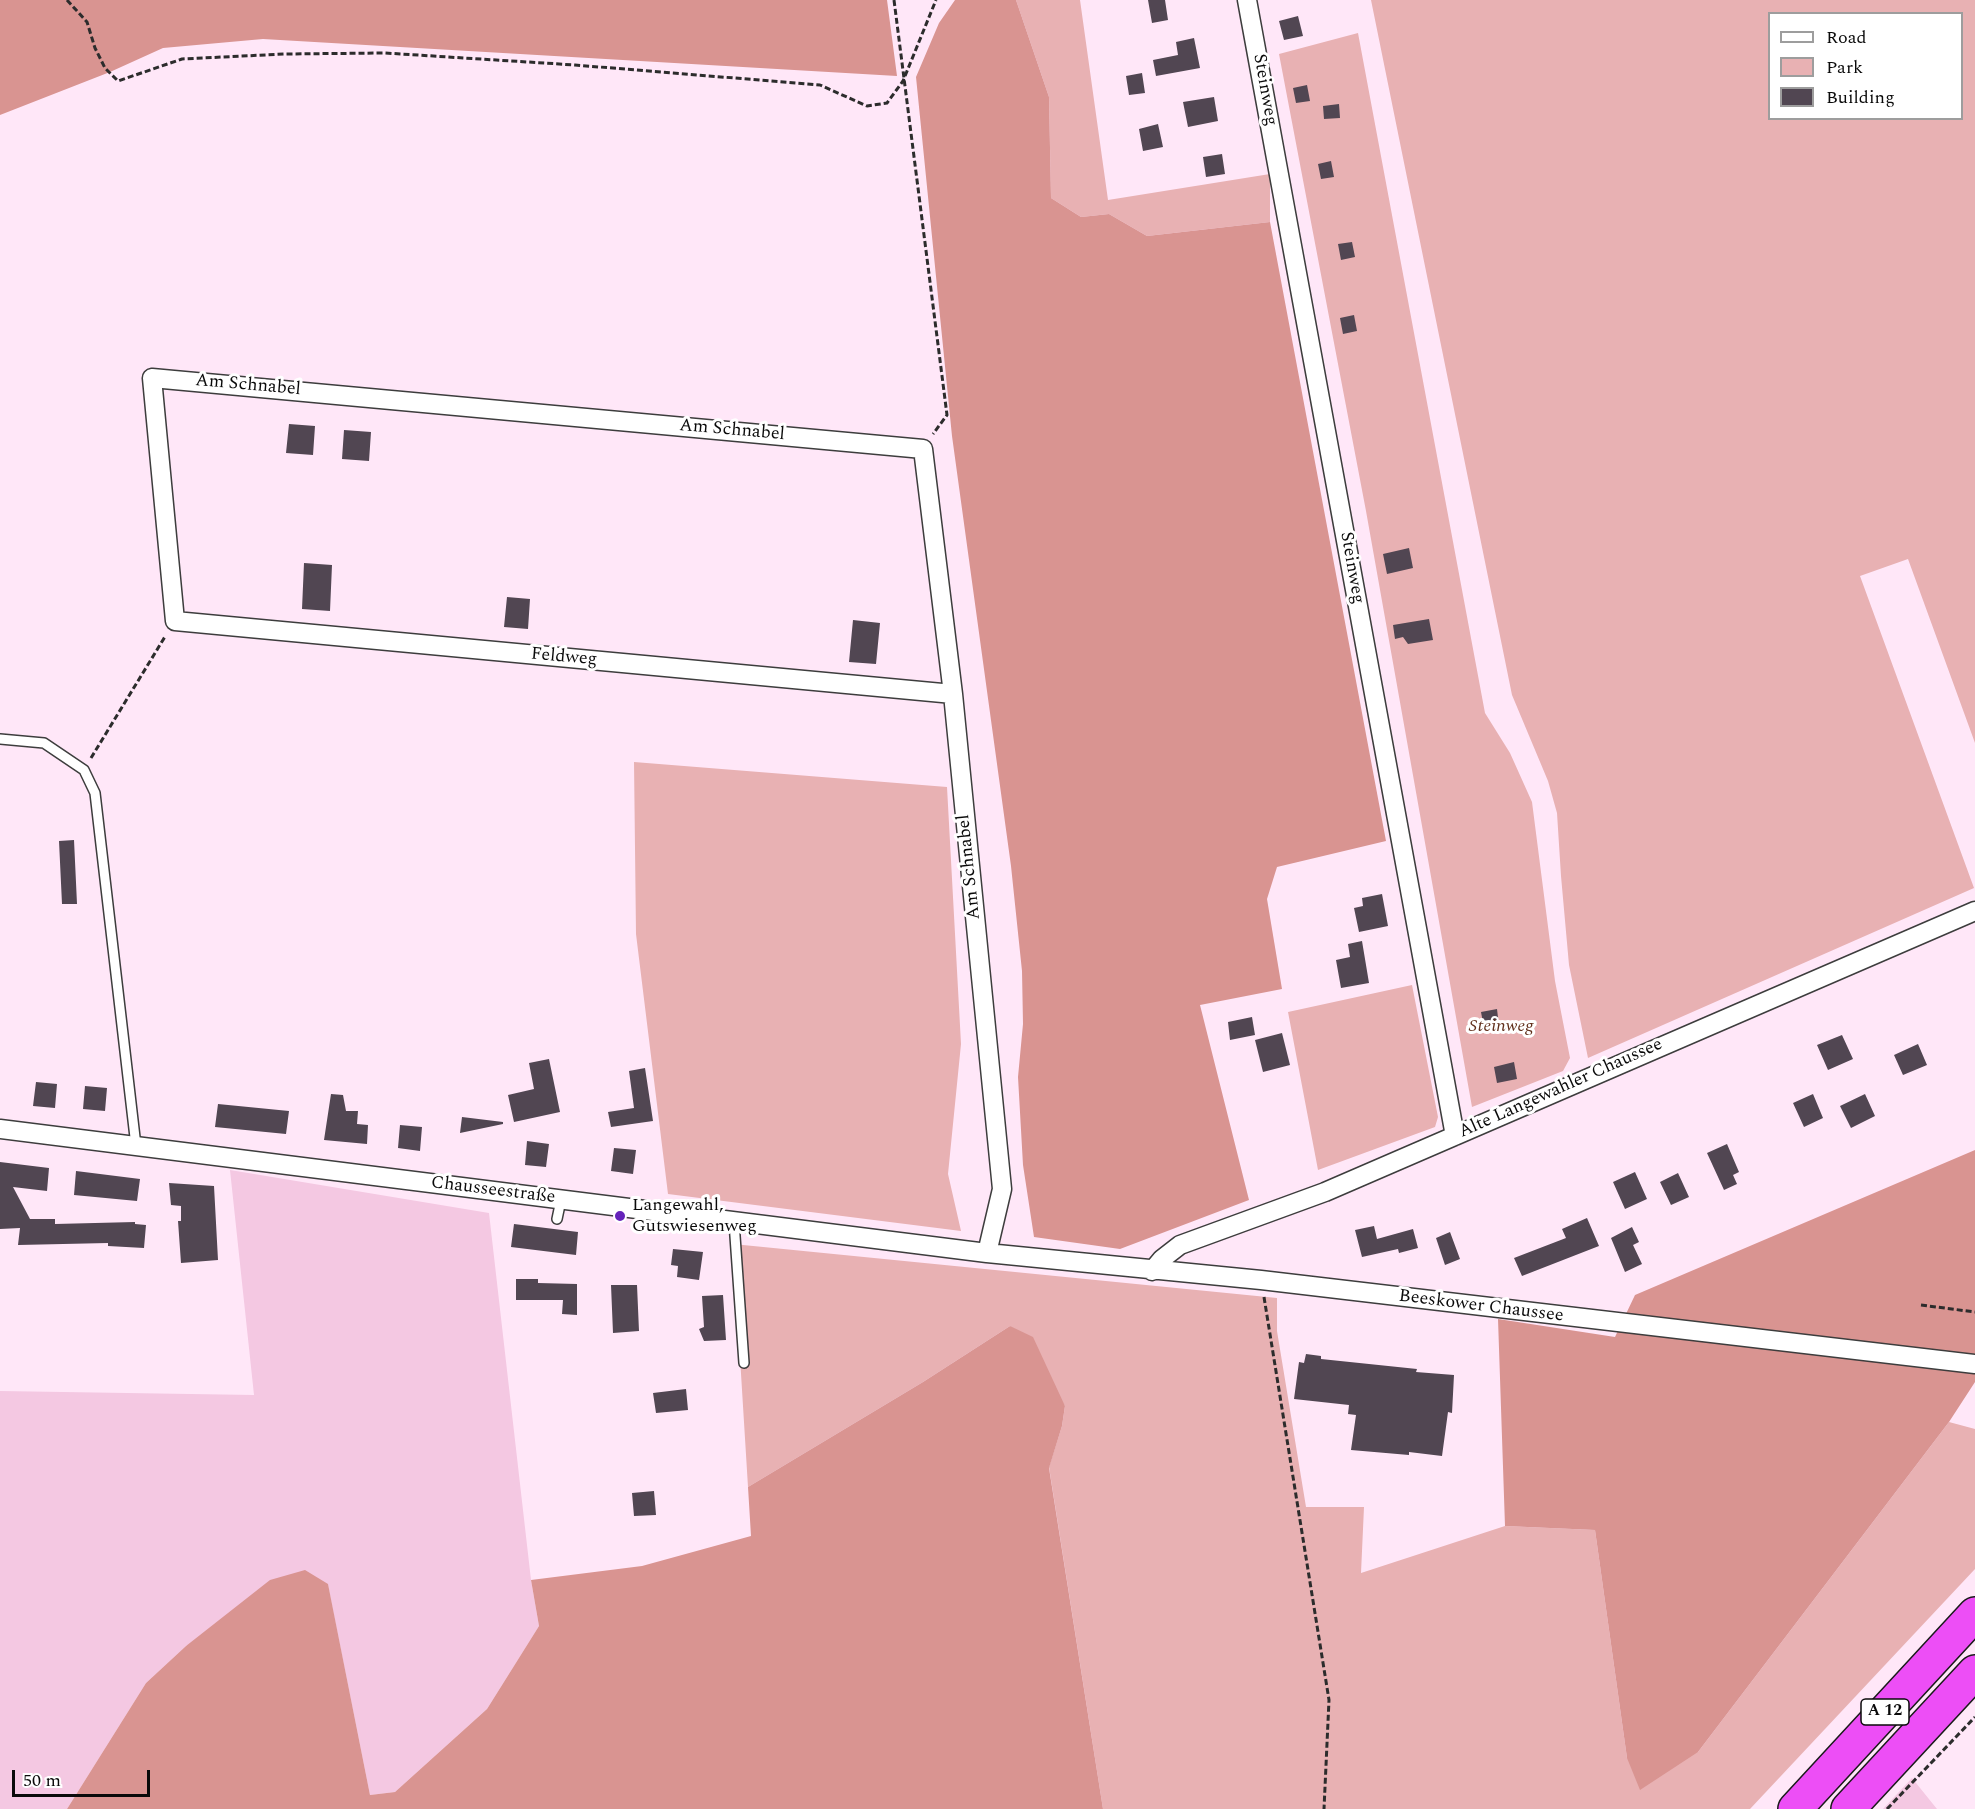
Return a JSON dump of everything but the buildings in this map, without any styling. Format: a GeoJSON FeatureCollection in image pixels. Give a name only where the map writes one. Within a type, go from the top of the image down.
{"type":"FeatureCollection","features":[{"type":"Feature","properties":{"kind":"highway","name":"A 12"},"geometry":{"type":"LineString","coordinates":[[1794,1809],[1975,1614]]}},
{"type":"Feature","properties":{"kind":"highway","name":"A 12"},"geometry":{"type":"LineString","coordinates":[[1848,1809],[1975,1672]]}},
{"type":"Feature","properties":{"kind":"street","name":"Steinweg"},"geometry":{"type":"LineString","coordinates":[[1247,0],[1455,1136]]}},
{"type":"Feature","properties":{"kind":"street","name":"Am Schnabel"},"geometry":{"type":"LineString","coordinates":[[175,621],[152,378],[922,449],[952,694],[1002,1189],[987,1253]]}},
{"type":"Feature","properties":{"kind":"street","name":"Feldweg"},"geometry":{"type":"LineString","coordinates":[[175,621],[952,694]]}},
{"type":"Feature","properties":{"kind":"street","name":"Alte Langewahler Chaussee"},"geometry":{"type":"LineString","coordinates":[[1152,1271],[1162,1259],[1180,1245],[1325,1192],[1975,911]]}},
{"type":"Feature","properties":{"kind":"street","name":"Chausseestraße"},"geometry":{"type":"LineString","coordinates":[[0,1129],[987,1253]]}},
{"type":"Feature","properties":{"kind":"street","name":"Beeskower Chaussee"},"geometry":{"type":"LineString","coordinates":[[987,1253],[1261,1280],[1975,1364]]}},
{"type":"Feature","properties":{"kind":"lane"},"geometry":{"type":"LineString","coordinates":[[0,739],[44,743],[84,770],[95,793],[136,1146]]}},
{"type":"Feature","properties":{"kind":"lane"},"geometry":{"type":"LineString","coordinates":[[557,1219],[561,1200]]}},
{"type":"Feature","properties":{"kind":"lane"},"geometry":{"type":"LineString","coordinates":[[734,1222],[744,1364]]}},
{"type":"Feature","properties":{"kind":"path"},"geometry":{"type":"LineString","coordinates":[[67,0],[87,22],[95,48],[105,68],[118,81],[182,59],[373,53],[575,65],[820,85],[867,106],[887,103],[903,81],[936,0]]}},
{"type":"Feature","properties":{"kind":"path"},"geometry":{"type":"LineString","coordinates":[[894,0],[947,416],[922,449]]}},
{"type":"Feature","properties":{"kind":"path"},"geometry":{"type":"LineString","coordinates":[[84,770],[175,621]]}},
{"type":"Feature","properties":{"kind":"path"},"geometry":{"type":"LineString","coordinates":[[1261,1280],[1329,1700],[1324,1809]]}},
{"type":"Feature","properties":{"kind":"path"},"geometry":{"type":"LineString","coordinates":[[1921,1305],[1975,1312]]}},
{"type":"Feature","properties":{"kind":"path"},"geometry":{"type":"LineString","coordinates":[[1887,1809],[1975,1718]]}},
{"type":"Feature","properties":{"kind":"shaded area"},"geometry":{"type":"Polygon","coordinates":[[[0,0],[887,0],[897,76],[263,39],[163,48],[110,72],[0,115],[0,0]]]}},
{"type":"Feature","properties":{"kind":"shaded area"},"geometry":{"type":"Polygon","coordinates":[[[955,0],[1016,0],[1049,97],[1051,198],[1081,217],[1109,214],[1147,236],[1270,222],[1386,841],[1277,867],[1267,899],[1282,989],[1200,1005],[1249,1200],[1120,1249],[1034,1237],[1023,1165],[1018,1077],[1023,1024],[1022,971],[1011,866],[952,436],[916,77],[939,23],[955,0]]]}},
{"type":"Feature","properties":{"kind":"shaded area"},"geometry":{"type":"Polygon","coordinates":[[[1975,1150],[1975,1382],[1949,1422],[1698,1752],[1640,1790],[1627,1758],[1595,1530],[1505,1526],[1498,1319],[1615,1337],[1635,1295],[1975,1150]]]}},
{"type":"Feature","properties":{"kind":"shaded area"},"geometry":{"type":"Polygon","coordinates":[[[230,1170],[489,1213],[531,1580],[539,1626],[487,1709],[395,1792],[370,1795],[328,1585],[186,1646],[146,1683],[67,1809],[0,1809],[0,1391],[254,1395],[230,1170]]]}},
{"type":"Feature","properties":{"kind":"shaded area"},"geometry":{"type":"Polygon","coordinates":[[[1010,1326],[1033,1337],[1065,1406],[1062,1426],[1049,1468],[1103,1809],[67,1809],[146,1683],[186,1646],[270,1580],[305,1570],[328,1584],[370,1795],[395,1792],[487,1709],[539,1626],[531,1580],[642,1566],[751,1536],[748,1487],[923,1382],[1010,1326]]]}},
{"type":"Feature","properties":{"kind":"shaded area"},"geometry":{"type":"Polygon","coordinates":[[[1912,1778],[1937,1809],[1883,1809],[1912,1778]]]}},
{"type":"Feature","properties":{"kind":"green space"},"geometry":{"type":"Polygon","coordinates":[[[1016,0],[1080,0],[1108,200],[1270,174],[1270,222],[1147,236],[1109,214],[1081,217],[1051,198],[1049,97],[1016,0]]]}},
{"type":"Feature","properties":{"kind":"green space"},"geometry":{"type":"Polygon","coordinates":[[[1371,0],[1975,0],[1975,743],[1908,559],[1860,576],[1974,888],[1588,1058],[1569,965],[1557,813],[1548,781],[1512,695],[1371,0]]]}},
{"type":"Feature","properties":{"kind":"green space","name":"Steinweg"},"geometry":{"type":"Polygon","coordinates":[[[1358,33],[1485,713],[1510,753],[1532,802],[1555,981],[1570,1058],[1563,1071],[1472,1107],[1366,511],[1279,54],[1358,33]]]}},
{"type":"Feature","properties":{"kind":"green space"},"geometry":{"type":"Polygon","coordinates":[[[634,762],[947,787],[961,1044],[948,1174],[961,1231],[668,1194],[636,934],[634,762]]]}},
{"type":"Feature","properties":{"kind":"green space"},"geometry":{"type":"Polygon","coordinates":[[[1412,985],[1438,1117],[1435,1127],[1318,1170],[1288,1012],[1412,985]]]}},
{"type":"Feature","properties":{"kind":"green space"},"geometry":{"type":"Polygon","coordinates":[[[733,1244],[1277,1298],[1277,1331],[1306,1507],[1364,1507],[1361,1573],[1505,1526],[1595,1530],[1627,1758],[1698,1752],[1949,1422],[1975,1429],[1975,1569],[1750,1809],[1103,1809],[1049,1467],[1062,1426],[1065,1406],[1010,1326],[923,1382],[748,1487],[733,1244]]]}},
{"type":"Feature","properties":{"kind":"place","name":"Langewahl, Gutswiesenweg"},"geometry":{"type":"Point","coordinates":[620,1216]}}]}
